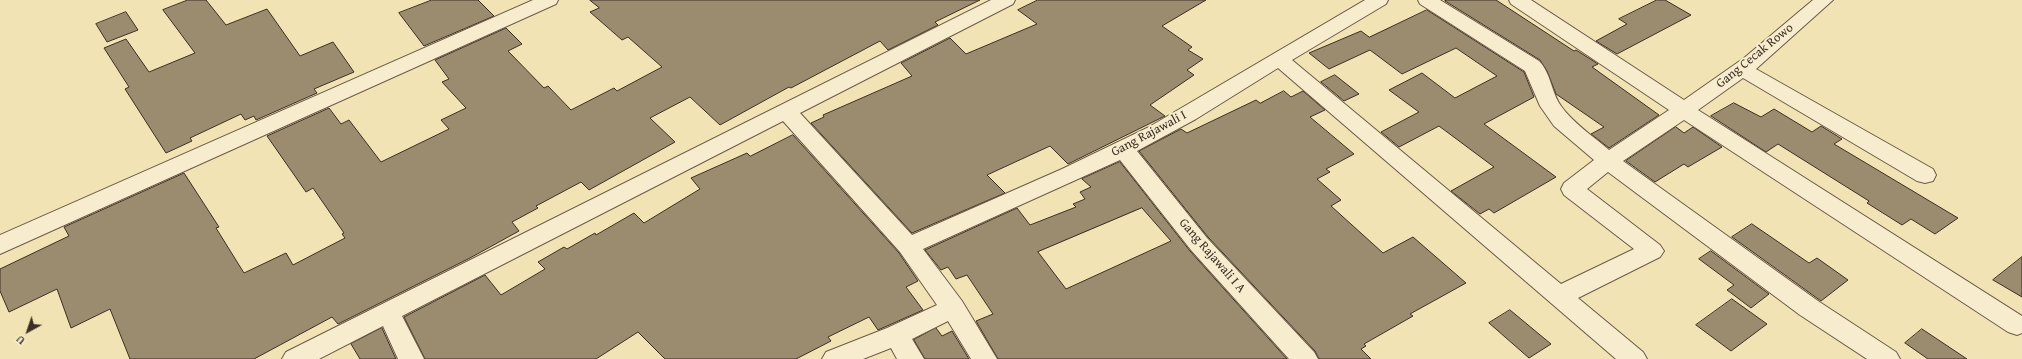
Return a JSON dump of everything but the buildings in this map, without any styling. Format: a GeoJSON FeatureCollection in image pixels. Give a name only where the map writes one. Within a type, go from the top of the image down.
{"type":"FeatureCollection","features":[{"type":"Feature","properties":{"kind":"street"},"geometry":{"type":"LineString","coordinates":[[0,245],[549,0]]}},
{"type":"Feature","properties":{"kind":"street"},"geometry":{"type":"LineString","coordinates":[[295,359],[1006,0]]}},
{"type":"Feature","properties":{"kind":"street","name":"Gang Rajawali I"},"geometry":{"type":"LineString","coordinates":[[908,246],[1123,149],[1197,109],[1327,28],[1379,0]]}},
{"type":"Feature","properties":{"kind":"street"},"geometry":{"type":"LineString","coordinates":[[1427,0],[1532,66],[1536,70],[1550,106],[1561,121],[1607,160],[1690,224],[1809,308],[1887,359]]}},
{"type":"Feature","properties":{"kind":"street"},"geometry":{"type":"LineString","coordinates":[[1518,0],[1787,178],[2017,324]]}},
{"type":"Feature","properties":{"kind":"street","name":"Gang Cecak Rowo"},"geometry":{"type":"LineString","coordinates":[[1560,296],[1652,250],[1572,189],[1607,160],[1685,110],[1742,69],[1824,0]]}},
{"type":"Feature","properties":{"kind":"street"},"geometry":{"type":"LineString","coordinates":[[1279,59],[1420,180],[1634,359]]}},
{"type":"Feature","properties":{"kind":"street"},"geometry":{"type":"LineString","coordinates":[[1742,69],[1925,175]]}},
{"type":"Feature","properties":{"kind":"street"},"geometry":{"type":"LineString","coordinates":[[786,111],[908,246],[952,308],[984,359]]}},
{"type":"Feature","properties":{"kind":"street","name":"Gang Rajawali I A"},"geometry":{"type":"LineString","coordinates":[[1123,149],[1199,244],[1305,359]]}},
{"type":"Feature","properties":{"kind":"street"},"geometry":{"type":"LineString","coordinates":[[835,359],[896,335],[952,308]]}},
{"type":"Feature","properties":{"kind":"street"},"geometry":{"type":"LineString","coordinates":[[388,312],[411,359]]}},
{"type":"Feature","properties":{"kind":"street"},"geometry":{"type":"LineString","coordinates":[[896,335],[911,359]]}}]}
